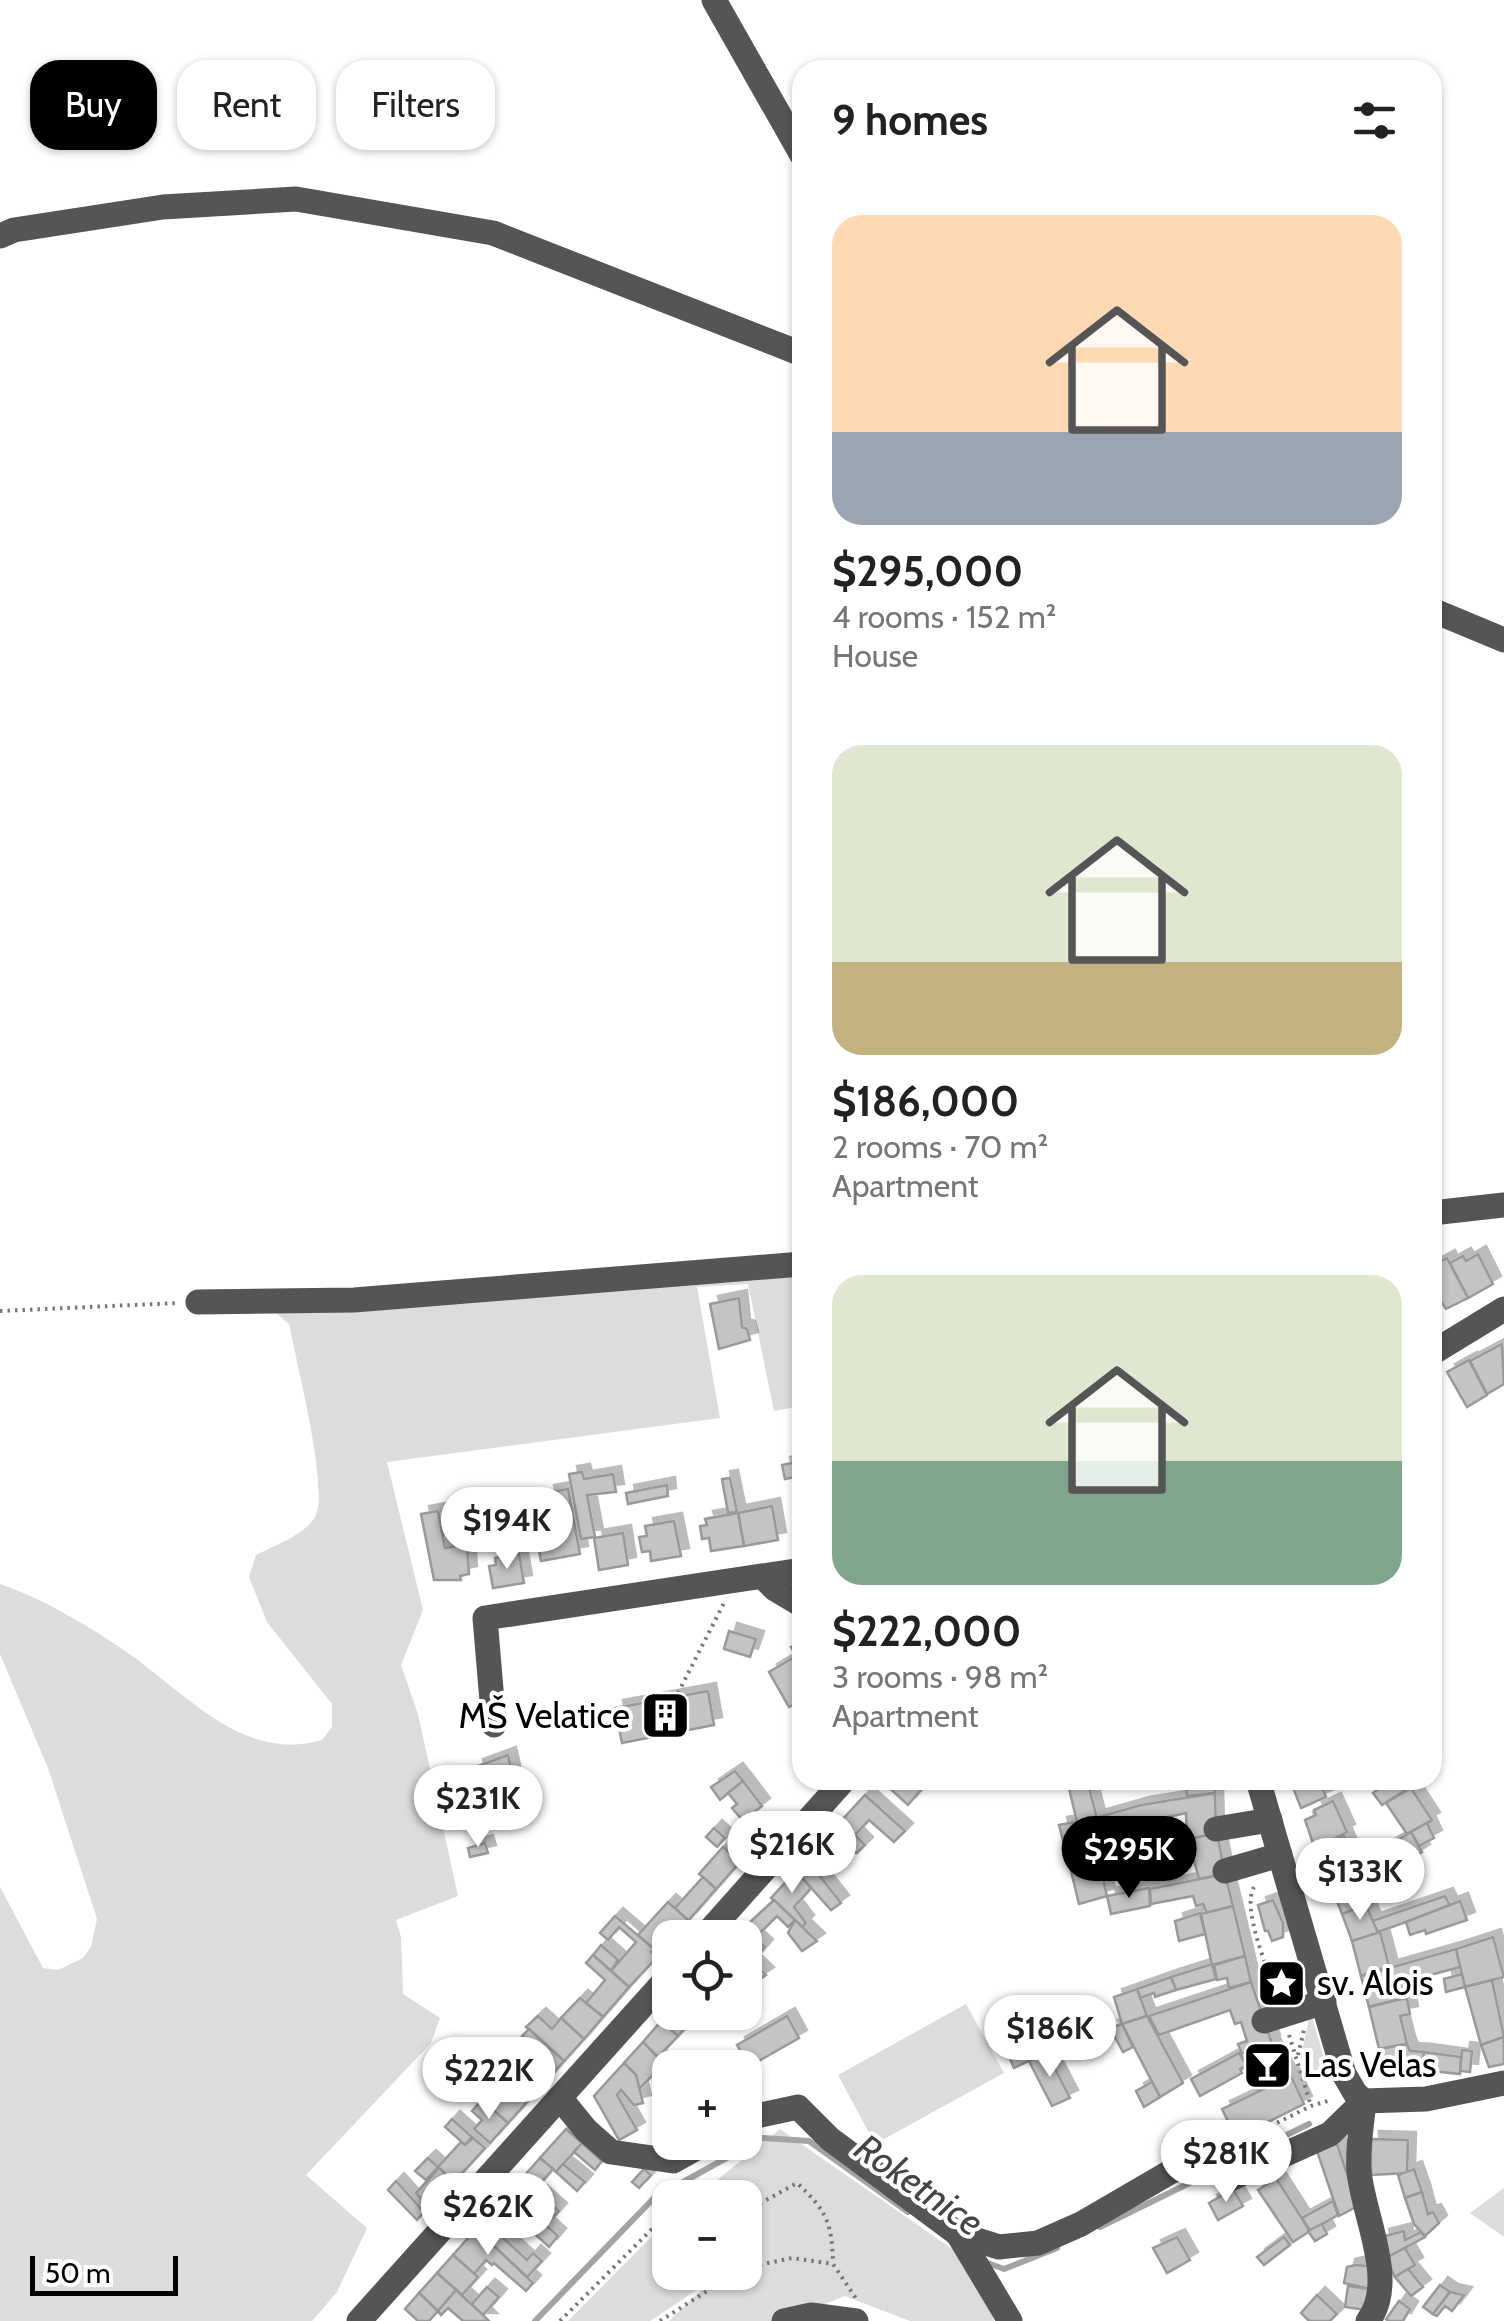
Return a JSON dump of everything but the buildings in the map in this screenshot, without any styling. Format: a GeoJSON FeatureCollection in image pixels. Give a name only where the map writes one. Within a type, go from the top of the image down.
{"type":"FeatureCollection","features":[{"type":"Feature","properties":{"kind":"street"},"geometry":{"type":"LineString","coordinates":[[714,0],[792,137]]}},
{"type":"Feature","properties":{"kind":"street"},"geometry":{"type":"LineString","coordinates":[[0,236],[14,230],[163,207],[296,199],[493,232],[792,350]]}},
{"type":"Feature","properties":{"kind":"street"},"geometry":{"type":"LineString","coordinates":[[1442,614],[1504,640]]}},
{"type":"Feature","properties":{"kind":"street"},"geometry":{"type":"LineString","coordinates":[[1442,1213],[1504,1205]]}},
{"type":"Feature","properties":{"kind":"street"},"geometry":{"type":"LineString","coordinates":[[198,1302],[354,1300],[792,1265]]}},
{"type":"Feature","properties":{"kind":"street"},"geometry":{"type":"LineString","coordinates":[[1442,1347],[1504,1309]]}},
{"type":"Feature","properties":{"kind":"street"},"geometry":{"type":"LineString","coordinates":[[494,1726],[485,1618],[792,1572]]}},
{"type":"Feature","properties":{"kind":"street"},"geometry":{"type":"LineString","coordinates":[[763,1577],[792,1603]]}},
{"type":"Feature","properties":{"kind":"street"},"geometry":{"type":"LineString","coordinates":[[720,1920],[835,1790]]}},
{"type":"Feature","properties":{"kind":"street"},"geometry":{"type":"LineString","coordinates":[[1261,1790],[1344,2074],[1359,2097],[1359,2170],[1382,2290],[1368,2321]]}},
{"type":"Feature","properties":{"kind":"street"},"geometry":{"type":"LineString","coordinates":[[1216,1829],[1270,1820]]}},
{"type":"Feature","properties":{"kind":"street"},"geometry":{"type":"LineString","coordinates":[[1224,1871],[1282,1860]]}},
{"type":"Feature","properties":{"kind":"street"},"geometry":{"type":"LineString","coordinates":[[359,2321],[652,1995]]}},
{"type":"Feature","properties":{"kind":"street"},"geometry":{"type":"LineString","coordinates":[[1273,2018],[1324,2002]]}},
{"type":"Feature","properties":{"kind":"street"},"geometry":{"type":"LineString","coordinates":[[1359,2097],[1426,2100],[1504,2083]]}},
{"type":"Feature","properties":{"kind":"street"},"geometry":{"type":"LineString","coordinates":[[1214,2162],[1230,2179],[1330,2134],[1359,2097]]}},
{"type":"Feature","properties":{"kind":"street"},"geometry":{"type":"LineString","coordinates":[[560,2098],[610,2152],[652,2158]]}},
{"type":"Feature","properties":{"kind":"street"},"geometry":{"type":"LineString","coordinates":[[762,2115],[798,2106],[830,2139],[969,2250],[1010,2321]]}},
{"type":"Feature","properties":{"kind":"street"},"geometry":{"type":"LineString","coordinates":[[969,2250],[1038,2243],[1080,2224],[1172,2170]]}},
{"type":"Feature","properties":{"kind":"street"},"geometry":{"type":"LineString","coordinates":[[784,2321],[811,2315],[859,2314]]}},
{"type":"Feature","properties":{"kind":"path"},"geometry":{"type":"LineString","coordinates":[[0,1312],[198,1302]]}},
{"type":"Feature","properties":{"kind":"path"},"geometry":{"type":"LineString","coordinates":[[678,1693],[735,1581]]}},
{"type":"Feature","properties":{"kind":"path"},"geometry":{"type":"LineString","coordinates":[[1282,1860],[1264,1872],[1250,1892],[1251,1913],[1273,2018],[1311,2106]]}},
{"type":"Feature","properties":{"kind":"path"},"geometry":{"type":"LineString","coordinates":[[1214,2162],[1311,2106],[1359,2097]]}},
{"type":"Feature","properties":{"kind":"path"},"geometry":{"type":"LineString","coordinates":[[762,2202],[797,2183],[815,2200],[832,2230],[833,2264],[859,2314]]}},
{"type":"Feature","properties":{"kind":"path"},"geometry":{"type":"LineString","coordinates":[[560,2321],[652,2229]]}},
{"type":"Feature","properties":{"kind":"path"},"geometry":{"type":"LineString","coordinates":[[762,2264],[792,2258],[833,2264]]}},
{"type":"Feature","properties":{"kind":"path"},"geometry":{"type":"LineString","coordinates":[[660,2321],[709,2290]]}},
{"type":"Feature","properties":{"kind":"shaded area"},"geometry":{"type":"Polygon","coordinates":[[[792,1271],[792,1408],[774,1411],[748,1284],[697,1287],[720,1418],[387,1462],[423,1610],[401,1665],[418,1714],[458,1896],[396,1920],[401,1937],[403,1994],[440,2018],[431,2043],[306,2175],[367,2228],[337,2292],[312,2321],[0,2321],[0,1887],[43,1968],[58,1970],[83,1958],[91,1947],[97,1919],[48,1768],[0,1654],[0,1584],[93,1630],[215,1719],[239,1732],[265,1742],[293,1745],[322,1740],[332,1727],[332,1704],[267,1622],[249,1577],[256,1555],[305,1529],[315,1517],[318,1504],[312,1435],[289,1324],[276,1313],[792,1271]]]}},
{"type":"Feature","properties":{"kind":"shaded area"},"geometry":{"type":"Polygon","coordinates":[[[966,2004],[1004,2073],[875,2144],[838,2075],[966,2004]]]}},
{"type":"Feature","properties":{"kind":"shaded area"},"geometry":{"type":"Polygon","coordinates":[[[1312,2017],[1329,2074],[1316,2079],[1305,2072],[1301,2057],[1312,2017]]]}},
{"type":"Feature","properties":{"kind":"shaded area"},"geometry":{"type":"Polygon","coordinates":[[[780,2129],[975,2265],[994,2321],[910,2321],[845,2296],[782,2321],[669,2321],[701,2290],[762,2290],[762,2180],[717,2180],[742,2160],[762,2160],[762,2144],[780,2129]]]}},
{"type":"Feature","properties":{"kind":"shaded area"},"geometry":{"type":"Polygon","coordinates":[[[1504,2188],[1504,2237],[1470,2213],[1504,2188]]]}},
{"type":"Feature","properties":{"kind":"shaded area"},"geometry":{"type":"Polygon","coordinates":[[[652,2236],[652,2290],[696,2290],[650,2321],[568,2321],[652,2236]]]}},
{"type":"Feature","properties":{"kind":"waterway","name":"Roketnice"},"geometry":{"type":"LineString","coordinates":[[1225,2165],[1309,2124]]}},
{"type":"Feature","properties":{"kind":"waterway","name":"Roketnice"},"geometry":{"type":"LineString","coordinates":[[535,2321],[654,2198],[763,2138],[809,2141],[908,2212]]}},
{"type":"Feature","properties":{"kind":"waterway","name":"Roketnice"},"geometry":{"type":"LineString","coordinates":[[1100,2227],[1214,2171]]}},
{"type":"Feature","properties":{"kind":"waterway","name":"Roketnice"},"geometry":{"type":"LineString","coordinates":[[985,2262],[1004,2269],[1057,2248]]}},
{"type":"Feature","properties":{"kind":"place","name":"MŠ Velatice"},"geometry":{"type":"Point","coordinates":[665,1716]}},
{"type":"Feature","properties":{"kind":"place","name":"sv. Alois"},"geometry":{"type":"Point","coordinates":[1282,1983]}},
{"type":"Feature","properties":{"kind":"place","name":"Las Velas"},"geometry":{"type":"Point","coordinates":[1268,2065]}}]}
